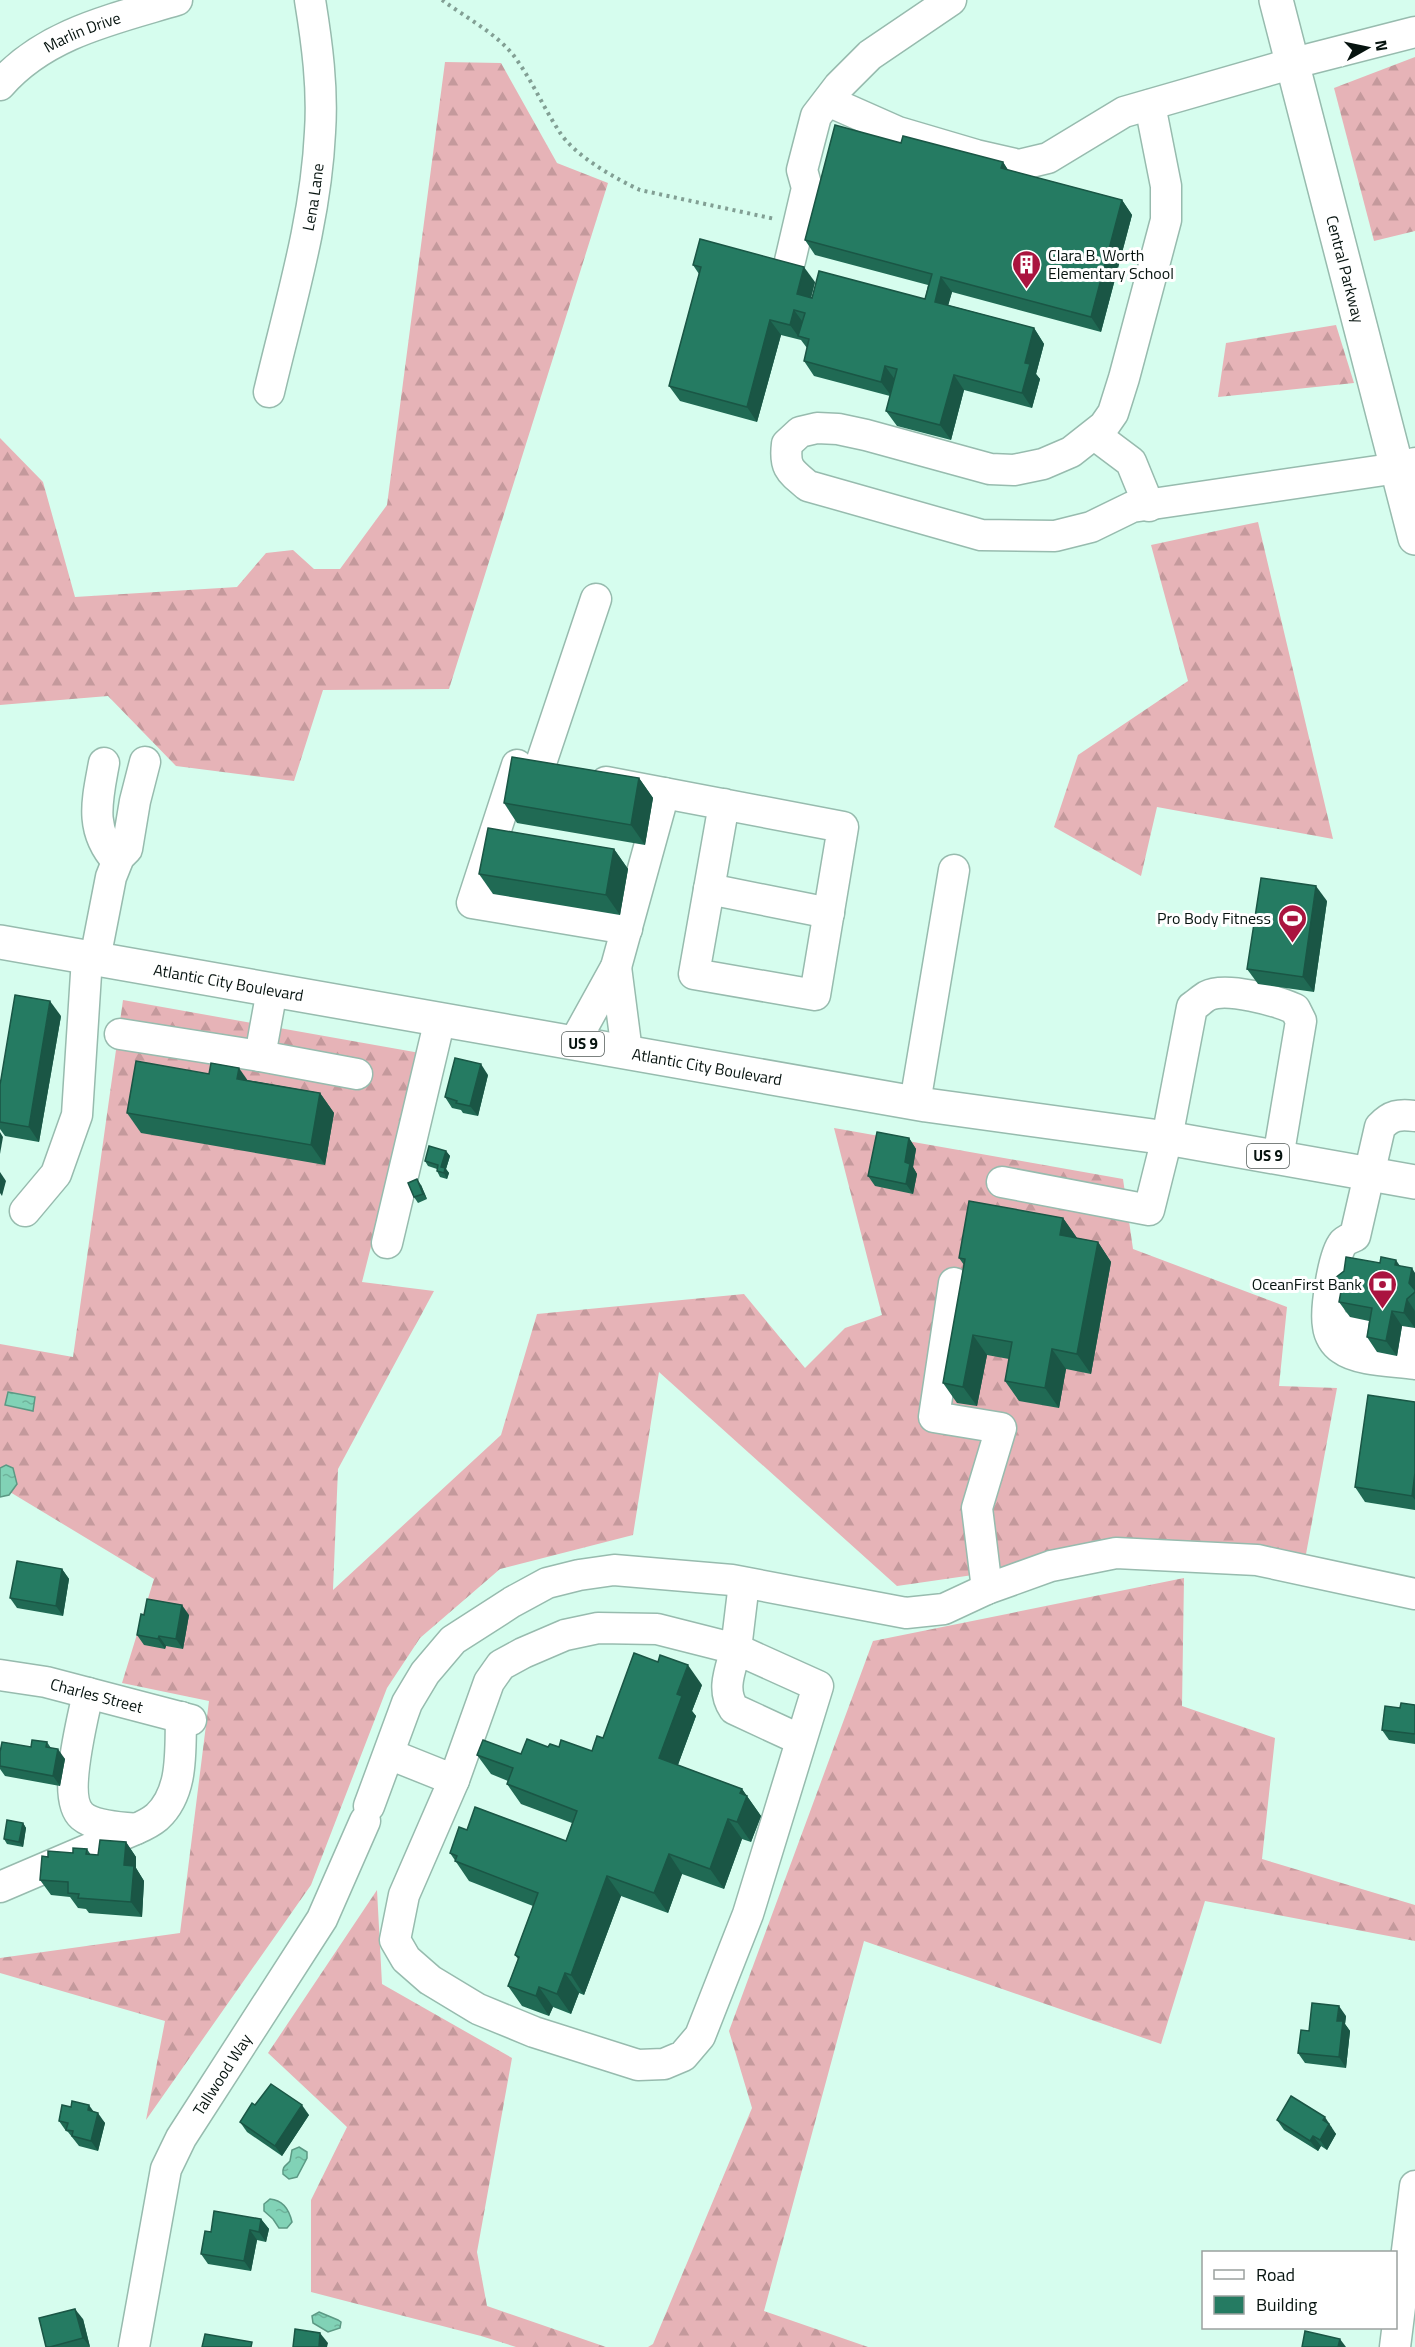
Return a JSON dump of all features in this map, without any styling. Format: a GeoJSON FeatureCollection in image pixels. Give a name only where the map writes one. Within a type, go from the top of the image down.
{"type":"FeatureCollection","features":[{"type":"Feature","properties":{"kind":"main road","name":"Central Parkway"},"geometry":{"type":"LineString","coordinates":[[1276,0],[1407,465],[1415,538]]}},
{"type":"Feature","properties":{"kind":"main road","name":"Atlantic City Boulevard"},"geometry":{"type":"LineString","coordinates":[[0,942],[915,1103],[1167,1138],[1415,1182]]}},
{"type":"Feature","properties":{"kind":"street","name":"Marlin Drive"},"geometry":{"type":"LineString","coordinates":[[0,85],[11,73],[37,53],[78,30],[177,0]]}},
{"type":"Feature","properties":{"kind":"street","name":"Lena Lane"},"geometry":{"type":"LineString","coordinates":[[269,392],[314,194],[319,141],[319,71],[310,0]]}},
{"type":"Feature","properties":{"kind":"street"},"geometry":{"type":"LineString","coordinates":[[790,261],[807,188],[802,170],[816,116],[839,86],[870,55],[951,0]]}},
{"type":"Feature","properties":{"kind":"street"},"geometry":{"type":"LineString","coordinates":[[828,101],[898,132],[1019,165],[1048,158],[1124,112],[1294,63],[1415,32]]}},
{"type":"Feature","properties":{"kind":"street"},"geometry":{"type":"LineString","coordinates":[[1150,105],[1166,186],[1166,220],[1124,378],[1113,413],[1104,426],[1071,452],[1043,464],[1014,470],[990,469],[866,435],[817,428],[800,432],[787,444],[784,460],[793,474],[808,486],[981,535],[1055,536],[1090,527],[1132,507],[1407,465]]}},
{"type":"Feature","properties":{"kind":"street"},"geometry":{"type":"LineString","coordinates":[[1095,435],[1131,462],[1149,506]]}},
{"type":"Feature","properties":{"kind":"street"},"geometry":{"type":"LineString","coordinates":[[561,773],[597,599]]}},
{"type":"Feature","properties":{"kind":"street"},"geometry":{"type":"LineString","coordinates":[[25,1211],[56,1174],[77,1115],[91,958],[111,877],[117,861],[127,849],[135,801],[145,762]]}},
{"type":"Feature","properties":{"kind":"street"},"geometry":{"type":"LineString","coordinates":[[104,763],[97,799],[97,824],[105,848],[117,861]]}},
{"type":"Feature","properties":{"kind":"street"},"geometry":{"type":"LineString","coordinates":[[627,929],[472,903],[506,836],[517,765],[561,773],[664,793],[724,804],[843,827],[815,995],[694,974],[724,804]]}},
{"type":"Feature","properties":{"kind":"street"},"geometry":{"type":"LineString","coordinates":[[574,1043],[616,967],[627,929],[634,859],[664,793]]}},
{"type":"Feature","properties":{"kind":"street"},"geometry":{"type":"LineString","coordinates":[[915,1103],[954,870]]}},
{"type":"Feature","properties":{"kind":"street"},"geometry":{"type":"LineString","coordinates":[[709,889],[829,913]]}},
{"type":"Feature","properties":{"kind":"street"},"geometry":{"type":"LineString","coordinates":[[616,967],[627,1052]]}},
{"type":"Feature","properties":{"kind":"street"},"geometry":{"type":"LineString","coordinates":[[260,1056],[272,990]]}},
{"type":"Feature","properties":{"kind":"street"},"geometry":{"type":"LineString","coordinates":[[1002,1182],[1149,1210],[1167,1138],[1192,1007],[1208,995],[1220,992],[1277,1001],[1295,1010],[1300,1021],[1278,1158]]}},
{"type":"Feature","properties":{"kind":"street"},"geometry":{"type":"LineString","coordinates":[[387,1243],[440,1019]]}},
{"type":"Feature","properties":{"kind":"street"},"geometry":{"type":"LineString","coordinates":[[120,1034],[357,1074]]}},
{"type":"Feature","properties":{"kind":"street"},"geometry":{"type":"LineString","coordinates":[[1415,1116],[1400,1114],[1388,1118],[1380,1127],[1355,1236],[1343,1243],[1336,1258],[1328,1308],[1330,1333],[1342,1350],[1356,1356],[1415,1364]]}},
{"type":"Feature","properties":{"kind":"street"},"geometry":{"type":"LineString","coordinates":[[954,1283],[934,1417],[1001,1428],[976,1508],[987,1589]]}},
{"type":"Feature","properties":{"kind":"street"},"geometry":{"type":"LineString","coordinates":[[1328,1308],[1335,1316],[1342,1318],[1415,1331]]}},
{"type":"Feature","properties":{"kind":"street"},"geometry":{"type":"LineString","coordinates":[[1328,1308],[1333,1322],[1344,1329],[1415,1341]]}},
{"type":"Feature","properties":{"kind":"street"},"geometry":{"type":"LineString","coordinates":[[1328,1308],[1331,1324],[1340,1336],[1350,1341],[1415,1352]]}},
{"type":"Feature","properties":{"kind":"street","name":"Tallwood Way"},"geometry":{"type":"LineString","coordinates":[[134,2347],[165,2169],[181,2138],[322,1919],[367,1813],[408,1703],[425,1674],[453,1640],[512,1602],[547,1583],[614,1570],[744,1583],[906,1613],[944,1609],[987,1589],[1051,1566],[1116,1553],[1257,1560],[1415,1594]]}},
{"type":"Feature","properties":{"kind":"street"},"geometry":{"type":"LineString","coordinates":[[744,1583],[736,1649],[726,1688],[727,1700],[734,1709],[801,1740]]}},
{"type":"Feature","properties":{"kind":"street"},"geometry":{"type":"LineString","coordinates":[[598,1628],[657,1629],[736,1649],[818,1686],[748,1914],[700,2036],[683,2056],[664,2064],[638,2065],[534,2032],[478,2009],[430,1980],[406,1959],[395,1940],[404,1895],[454,1780],[489,1682],[501,1665],[565,1635],[598,1628]]}},
{"type":"Feature","properties":{"kind":"street","name":"Charles Street"},"geometry":{"type":"LineString","coordinates":[[0,1675],[46,1682],[186,1719],[179,1773],[170,1801],[156,1818],[136,1829]]}},
{"type":"Feature","properties":{"kind":"street"},"geometry":{"type":"LineString","coordinates":[[88,1693],[73,1779],[75,1804],[81,1816],[94,1822],[136,1829]]}},
{"type":"Feature","properties":{"kind":"street"},"geometry":{"type":"LineString","coordinates":[[388,1754],[454,1780]]}},
{"type":"Feature","properties":{"kind":"street"},"geometry":{"type":"LineString","coordinates":[[0,1887],[136,1829]]}},
{"type":"Feature","properties":{"kind":"street"},"geometry":{"type":"LineString","coordinates":[[1395,2347],[1415,2186]]}},
{"type":"Feature","properties":{"kind":"path"},"geometry":{"type":"LineString","coordinates":[[442,0],[513,54],[542,99],[560,134],[578,151],[621,181],[640,190],[799,224]]}},
{"type":"Feature","properties":{"kind":"green space"},"geometry":{"type":"Polygon","coordinates":[[[1415,57],[1415,231],[1374,241],[1334,88],[1415,57]]]}},
{"type":"Feature","properties":{"kind":"green space"},"geometry":{"type":"Polygon","coordinates":[[[445,62],[501,63],[557,163],[608,183],[449,689],[323,690],[294,781],[176,766],[108,696],[0,705],[0,438],[43,482],[75,597],[237,587],[266,553],[293,550],[314,569],[340,569],[387,505],[445,62]]]}},
{"type":"Feature","properties":{"kind":"green space"},"geometry":{"type":"Polygon","coordinates":[[[1336,325],[1354,383],[1218,397],[1226,343],[1336,325]]]}},
{"type":"Feature","properties":{"kind":"green space"},"geometry":{"type":"Polygon","coordinates":[[[1258,522],[1333,839],[1157,807],[1141,876],[1054,827],[1078,755],[1188,681],[1151,545],[1258,522]]]}},
{"type":"Feature","properties":{"kind":"green space"},"geometry":{"type":"Polygon","coordinates":[[[123,1000],[420,1053],[362,1282],[434,1291],[338,1469],[333,1590],[501,1435],[537,1314],[744,1294],[805,1368],[845,1328],[882,1315],[834,1128],[1123,1179],[1133,1249],[1287,1307],[1279,1386],[1337,1388],[1303,1570],[1189,1544],[897,1586],[659,1372],[633,1535],[500,1569],[420,1638],[387,1688],[311,1885],[146,2120],[165,2021],[0,1973],[0,1958],[180,1933],[209,1701],[122,1683],[154,1579],[0,1486],[0,1344],[73,1357],[123,1000]]]}},
{"type":"Feature","properties":{"kind":"green space"},"geometry":{"type":"Polygon","coordinates":[[[1184,1578],[1182,1706],[1275,1738],[1262,1859],[1415,1905],[1415,1941],[1205,1901],[1161,2044],[864,1941],[764,2311],[868,2347],[648,2347],[653,2344],[752,2108],[729,2031],[873,1641],[1184,1578]]]}},
{"type":"Feature","properties":{"kind":"green space"},"geometry":{"type":"Polygon","coordinates":[[[377,1890],[382,1984],[512,2058],[477,2252],[487,2306],[606,2347],[516,2347],[311,2292],[311,2200],[347,2127],[268,2053],[377,1890]]]}},
{"type":"Feature","properties":{"kind":"water"},"geometry":{"type":"Polygon","coordinates":[[[8,1392],[35,1397],[33,1411],[5,1405],[8,1392]]]}},
{"type":"Feature","properties":{"kind":"water"},"geometry":{"type":"Polygon","coordinates":[[[6,1465],[13,1468],[17,1484],[9,1495],[0,1497],[0,1468],[6,1465]]]}},
{"type":"Feature","properties":{"kind":"water"},"geometry":{"type":"Polygon","coordinates":[[[299,2147],[307,2152],[307,2158],[297,2177],[289,2179],[283,2174],[283,2169],[290,2161],[292,2150],[299,2147]]]}},
{"type":"Feature","properties":{"kind":"water"},"geometry":{"type":"Polygon","coordinates":[[[270,2199],[282,2203],[287,2209],[292,2222],[287,2228],[279,2228],[264,2211],[264,2204],[270,2199]]]}},
{"type":"Feature","properties":{"kind":"water"},"geometry":{"type":"Polygon","coordinates":[[[319,2312],[341,2322],[340,2328],[328,2332],[313,2323],[312,2316],[319,2312]]]}},
{"type":"Feature","properties":{"kind":"building","name":"Clara B. Worth Elementary School"},"geometry":{"type":"Polygon","coordinates":[[[835,125],[901,143],[903,136],[1003,162],[1001,168],[1122,200],[1091,317],[941,277],[935,302],[1034,328],[1025,363],[1030,364],[1022,393],[954,375],[940,425],[886,411],[897,369],[885,366],[881,382],[804,361],[809,339],[798,336],[805,313],[794,310],[790,325],[770,320],[747,407],[669,386],[701,267],[693,265],[700,239],[804,267],[797,294],[812,298],[819,271],[925,299],[932,274],[805,240],[835,125]]]}},
{"type":"Feature","properties":{"kind":"building"},"geometry":{"type":"Polygon","coordinates":[[[512,757],[639,778],[631,825],[504,803],[512,757]]]}},
{"type":"Feature","properties":{"kind":"building"},"geometry":{"type":"Polygon","coordinates":[[[488,828],[614,849],[606,895],[479,874],[488,828]]]}},
{"type":"Feature","properties":{"kind":"building","name":"Pro Body Fitness"},"geometry":{"type":"Polygon","coordinates":[[[1261,878],[1316,886],[1303,977],[1247,969],[1261,878]]]}},
{"type":"Feature","properties":{"kind":"building"},"geometry":{"type":"Polygon","coordinates":[[[15,995],[50,1001],[29,1127],[0,1122],[0,1085],[15,995]]]}},
{"type":"Feature","properties":{"kind":"building"},"geometry":{"type":"Polygon","coordinates":[[[455,1058],[481,1064],[470,1106],[456,1103],[457,1101],[445,1097],[455,1058]]]}},
{"type":"Feature","properties":{"kind":"building"},"geometry":{"type":"Polygon","coordinates":[[[136,1061],[209,1074],[211,1063],[239,1068],[237,1079],[320,1093],[311,1145],[127,1113],[136,1061]]]}},
{"type":"Feature","properties":{"kind":"building"},"geometry":{"type":"Polygon","coordinates":[[[877,1132],[909,1138],[905,1162],[910,1164],[906,1184],[868,1176],[877,1132]]]}},
{"type":"Feature","properties":{"kind":"building"},"geometry":{"type":"Polygon","coordinates":[[[429,1146],[446,1151],[441,1167],[445,1168],[444,1173],[437,1171],[438,1165],[425,1161],[429,1146]]]}},
{"type":"Feature","properties":{"kind":"building"},"geometry":{"type":"Polygon","coordinates":[[[417,1179],[423,1194],[414,1197],[408,1183],[417,1179]]]}},
{"type":"Feature","properties":{"kind":"building"},"geometry":{"type":"Polygon","coordinates":[[[969,1201],[1063,1218],[1060,1235],[1098,1242],[1077,1354],[1052,1349],[1045,1388],[1005,1381],[1012,1342],[973,1335],[963,1387],[943,1383],[965,1259],[959,1258],[969,1201]]]}},
{"type":"Feature","properties":{"kind":"building","name":"OceanFirst Bank"},"geometry":{"type":"Polygon","coordinates":[[[1346,1257],[1380,1263],[1381,1257],[1396,1260],[1395,1265],[1412,1268],[1409,1283],[1415,1292],[1407,1299],[1404,1313],[1392,1311],[1386,1341],[1367,1337],[1372,1308],[1339,1302],[1342,1286],[1335,1278],[1344,1271],[1346,1257]]]}},
{"type":"Feature","properties":{"kind":"building"},"geometry":{"type":"Polygon","coordinates":[[[1368,1395],[1415,1402],[1415,1473],[1412,1496],[1355,1487],[1368,1395]]]}},
{"type":"Feature","properties":{"kind":"building"},"geometry":{"type":"Polygon","coordinates":[[[17,1561],[62,1569],[56,1606],[10,1598],[17,1561]]]}},
{"type":"Feature","properties":{"kind":"building"},"geometry":{"type":"Polygon","coordinates":[[[147,1599],[182,1605],[176,1639],[159,1636],[158,1639],[137,1635],[147,1599]]]}},
{"type":"Feature","properties":{"kind":"building"},"geometry":{"type":"Polygon","coordinates":[[[634,1653],[658,1662],[660,1655],[688,1665],[677,1694],[682,1696],[659,1758],[742,1789],[740,1793],[747,1796],[737,1822],[728,1819],[710,1869],[669,1854],[654,1893],[607,1876],[571,1975],[565,1973],[557,1994],[539,1987],[536,1996],[508,1986],[519,1957],[515,1955],[538,1893],[455,1861],[457,1856],[450,1853],[459,1827],[467,1830],[475,1807],[566,1841],[577,1811],[507,1784],[513,1768],[477,1755],[483,1740],[521,1754],[527,1739],[548,1747],[550,1744],[559,1747],[561,1740],[592,1751],[597,1736],[603,1738],[634,1653]]]}},
{"type":"Feature","properties":{"kind":"building"},"geometry":{"type":"Polygon","coordinates":[[[1401,1703],[1415,1705],[1415,1734],[1382,1730],[1385,1706],[1400,1708],[1401,1703]]]}},
{"type":"Feature","properties":{"kind":"building"},"geometry":{"type":"Polygon","coordinates":[[[32,1740],[47,1742],[46,1747],[58,1749],[53,1776],[0,1766],[2,1742],[31,1747],[32,1740]]]}},
{"type":"Feature","properties":{"kind":"building"},"geometry":{"type":"Polygon","coordinates":[[[7,1820],[23,1823],[19,1842],[4,1839],[7,1820]]]}},
{"type":"Feature","properties":{"kind":"building"},"geometry":{"type":"Polygon","coordinates":[[[100,1840],[126,1842],[124,1865],[134,1866],[131,1902],[78,1898],[79,1894],[68,1893],[68,1882],[40,1880],[42,1856],[48,1857],[48,1851],[73,1853],[73,1848],[87,1849],[86,1854],[98,1855],[100,1840]]]}},
{"type":"Feature","properties":{"kind":"building"},"geometry":{"type":"Polygon","coordinates":[[[1312,2003],[1339,2006],[1337,2021],[1343,2021],[1339,2057],[1298,2053],[1301,2030],[1309,2031],[1312,2003]]]}},
{"type":"Feature","properties":{"kind":"building"},"geometry":{"type":"Polygon","coordinates":[[[271,2084],[302,2105],[275,2146],[240,2122],[252,2103],[255,2105],[271,2084]]]}},
{"type":"Feature","properties":{"kind":"building"},"geometry":{"type":"Polygon","coordinates":[[[1291,2096],[1325,2117],[1323,2120],[1329,2124],[1320,2140],[1313,2136],[1310,2141],[1277,2120],[1291,2096]]]}},
{"type":"Feature","properties":{"kind":"building"},"geometry":{"type":"Polygon","coordinates":[[[72,2101],[89,2105],[88,2110],[98,2113],[91,2141],[72,2136],[73,2131],[66,2130],[68,2123],[59,2121],[62,2105],[71,2107],[72,2101]]]}},
{"type":"Feature","properties":{"kind":"building"},"geometry":{"type":"Polygon","coordinates":[[[214,2211],[261,2219],[259,2232],[250,2230],[244,2261],[201,2254],[205,2231],[211,2232],[214,2211]]]}},
{"type":"Feature","properties":{"kind":"building"},"geometry":{"type":"Polygon","coordinates":[[[75,2309],[83,2338],[46,2347],[39,2318],[75,2309]]]}},
{"type":"Feature","properties":{"kind":"building"},"geometry":{"type":"Polygon","coordinates":[[[295,2329],[320,2333],[319,2347],[293,2347],[295,2329]]]}},
{"type":"Feature","properties":{"kind":"building"},"geometry":{"type":"Polygon","coordinates":[[[1305,2331],[1340,2339],[1338,2347],[1302,2347],[1305,2331]]]}},
{"type":"Feature","properties":{"kind":"building"},"geometry":{"type":"Polygon","coordinates":[[[205,2334],[252,2342],[251,2347],[202,2347],[205,2334]]]}},
{"type":"Feature","properties":{"kind":"place","name":"Clara B. Worth Elementary School"},"geometry":{"type":"Point","coordinates":[1027,290]}},
{"type":"Feature","properties":{"kind":"place","name":"Pro Body Fitness"},"geometry":{"type":"Point","coordinates":[1292,944]}},
{"type":"Feature","properties":{"kind":"place","name":"OceanFirst Bank"},"geometry":{"type":"Point","coordinates":[1383,1310]}}]}
